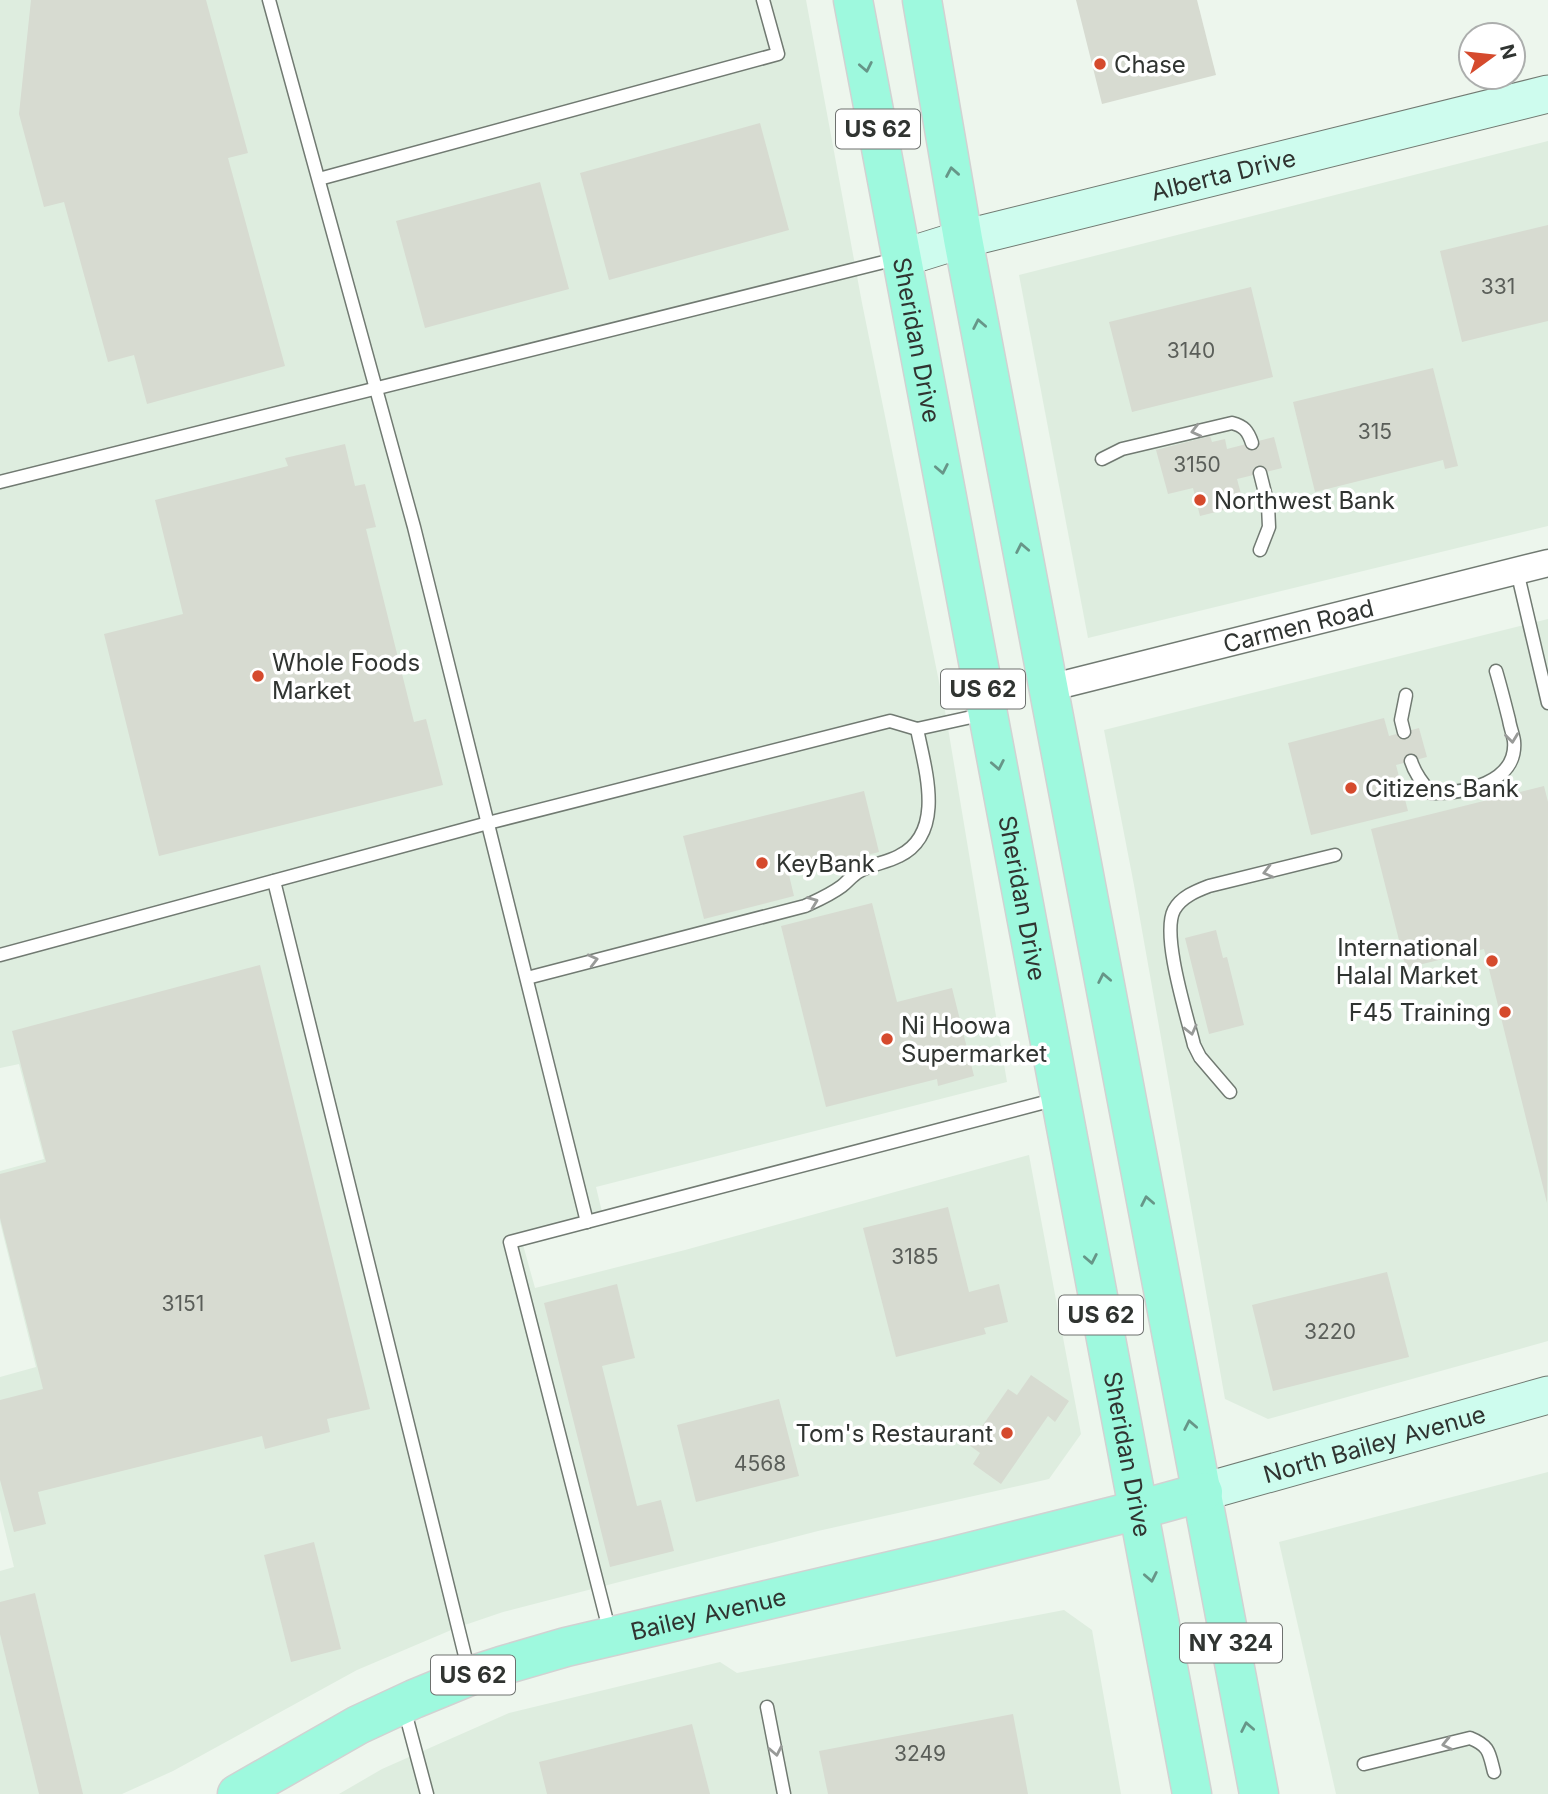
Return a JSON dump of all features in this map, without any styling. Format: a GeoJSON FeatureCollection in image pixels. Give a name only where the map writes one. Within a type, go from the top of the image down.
{"type":"FeatureCollection","features":[{"type":"Feature","properties":{"kind":"main road","name":"Sheridan Drive"},"geometry":{"type":"LineString","coordinates":[[853,0],[1192,1794]]}},
{"type":"Feature","properties":{"kind":"main road","name":"US 62"},"geometry":{"type":"LineString","coordinates":[[922,0],[963,239],[1203,1492]]}},
{"type":"Feature","properties":{"kind":"main road","name":"Bailey Avenue"},"geometry":{"type":"LineString","coordinates":[[237,1794],[358,1725],[403,1704],[470,1676],[533,1656],[890,1572],[1203,1492]]}},
{"type":"Feature","properties":{"kind":"main road","name":"NY 324"},"geometry":{"type":"LineString","coordinates":[[1203,1492],[1259,1794]]}},
{"type":"Feature","properties":{"kind":"street","name":"Alberta Drive"},"geometry":{"type":"LineString","coordinates":[[902,258],[963,239],[1548,94]]}},
{"type":"Feature","properties":{"kind":"street","name":"Carmen Road"},"geometry":{"type":"LineString","coordinates":[[1049,688],[1548,563]]}},
{"type":"Feature","properties":{"kind":"street","name":"North Bailey Avenue"},"geometry":{"type":"LineString","coordinates":[[1203,1492],[1548,1395]]}},
{"type":"Feature","properties":{"kind":"lane"},"geometry":{"type":"LineString","coordinates":[[270,0],[414,527],[587,1222]]}},
{"type":"Feature","properties":{"kind":"lane"},"geometry":{"type":"LineString","coordinates":[[319,179],[778,54],[763,0]]}},
{"type":"Feature","properties":{"kind":"lane"},"geometry":{"type":"LineString","coordinates":[[0,482],[902,258]]}},
{"type":"Feature","properties":{"kind":"lane"},"geometry":{"type":"LineString","coordinates":[[1102,459],[1122,449],[1232,423],[1241,425],[1249,433],[1252,443]]}},
{"type":"Feature","properties":{"kind":"lane"},"geometry":{"type":"LineString","coordinates":[[1260,473],[1268,505],[1269,527],[1260,550]]}},
{"type":"Feature","properties":{"kind":"lane"},"geometry":{"type":"LineString","coordinates":[[1517,571],[1548,703]]}},
{"type":"Feature","properties":{"kind":"lane"},"geometry":{"type":"LineString","coordinates":[[1412,761],[1421,782],[1431,793],[1448,793],[1483,785],[1501,775],[1511,761],[1515,743],[1496,671]]}},
{"type":"Feature","properties":{"kind":"lane"},"geometry":{"type":"LineString","coordinates":[[1404,732],[1401,720],[1406,695]]}},
{"type":"Feature","properties":{"kind":"lane"},"geometry":{"type":"LineString","coordinates":[[0,955],[488,823],[890,721],[917,729],[988,713]]}},
{"type":"Feature","properties":{"kind":"lane"},"geometry":{"type":"LineString","coordinates":[[527,978],[805,906],[827,897],[859,872],[899,856],[914,846],[928,814],[930,793],[917,729]]}},
{"type":"Feature","properties":{"kind":"lane"},"geometry":{"type":"LineString","coordinates":[[1230,1092],[1200,1057],[1194,1045],[1170,945],[1173,911],[1182,900],[1209,886],[1335,855]]}},
{"type":"Feature","properties":{"kind":"lane"},"geometry":{"type":"LineString","coordinates":[[274,881],[470,1676]]}},
{"type":"Feature","properties":{"kind":"lane"},"geometry":{"type":"LineString","coordinates":[[611,1636],[510,1242],[1061,1098]]}},
{"type":"Feature","properties":{"kind":"lane"},"geometry":{"type":"LineString","coordinates":[[403,1704],[427,1794]]}},
{"type":"Feature","properties":{"kind":"lane"},"geometry":{"type":"LineString","coordinates":[[767,1707],[784,1794]]}},
{"type":"Feature","properties":{"kind":"lane"},"geometry":{"type":"LineString","coordinates":[[1364,1764],[1470,1738],[1482,1743],[1489,1751],[1494,1772]]}},
{"type":"Feature","properties":{"kind":"shaded area"},"geometry":{"type":"Polygon","coordinates":[[[0,0],[806,0],[862,303],[946,716],[1007,1082],[596,1187],[602,1212],[520,1234],[535,1288],[685,1250],[1029,1155],[1081,1434],[1049,1479],[818,1531],[503,1612],[456,1628],[357,1670],[173,1771],[122,1794],[0,1794],[0,1571],[14,1567],[0,1510],[0,1377],[36,1367],[0,1222],[0,1171],[44,1159],[19,1064],[0,1068],[0,0]]]}},
{"type":"Feature","properties":{"kind":"shaded area"},"geometry":{"type":"Polygon","coordinates":[[[1548,141],[1548,526],[1088,638],[1019,275],[1548,141]]]}},
{"type":"Feature","properties":{"kind":"shaded area"},"geometry":{"type":"Polygon","coordinates":[[[1548,619],[1548,1341],[1268,1419],[1225,1399],[1104,730],[1548,619]]]}},
{"type":"Feature","properties":{"kind":"shaded area"},"geometry":{"type":"Polygon","coordinates":[[[1548,1472],[1548,1794],[1336,1794],[1279,1542],[1548,1472]]]}},
{"type":"Feature","properties":{"kind":"shaded area"},"geometry":{"type":"Polygon","coordinates":[[[1064,1610],[1092,1630],[1121,1794],[339,1794],[382,1769],[509,1713],[720,1662],[737,1673],[1064,1610]]]}},
{"type":"Feature","properties":{"kind":"building"},"geometry":{"type":"Polygon","coordinates":[[[31,0],[206,0],[248,153],[228,158],[285,366],[147,404],[134,355],[108,362],[64,202],[44,207],[19,114],[31,0]]]}},
{"type":"Feature","properties":{"kind":"building"},"geometry":{"type":"Polygon","coordinates":[[[1076,0],[1197,0],[1216,75],[1102,104],[1076,0]]]}},
{"type":"Feature","properties":{"kind":"building"},"geometry":{"type":"Polygon","coordinates":[[[760,123],[789,230],[609,280],[580,173],[760,123]]]}},
{"type":"Feature","properties":{"kind":"building"},"geometry":{"type":"Polygon","coordinates":[[[540,182],[569,289],[425,328],[396,221],[540,182]]]}},
{"type":"Feature","properties":{"kind":"building"},"geometry":{"type":"Polygon","coordinates":[[[1548,225],[1548,321],[1462,342],[1440,251],[1548,225]]]}},
{"type":"Feature","properties":{"kind":"building"},"geometry":{"type":"Polygon","coordinates":[[[1251,287],[1273,377],[1132,412],[1109,322],[1251,287]]]}},
{"type":"Feature","properties":{"kind":"building"},"geometry":{"type":"Polygon","coordinates":[[[1433,368],[1458,466],[1445,469],[1443,460],[1315,492],[1293,402],[1433,368]]]}},
{"type":"Feature","properties":{"kind":"building"},"geometry":{"type":"Polygon","coordinates":[[[1210,436],[1212,442],[1225,439],[1227,449],[1274,437],[1282,468],[1237,479],[1244,505],[1200,516],[1193,488],[1168,494],[1156,450],[1210,436]]]}},
{"type":"Feature","properties":{"kind":"building","name":"Whole Foods Market"},"geometry":{"type":"Polygon","coordinates":[[[345,444],[355,486],[365,484],[376,527],[366,529],[414,722],[426,719],[443,785],[159,856],[104,634],[183,614],[155,500],[288,466],[285,458],[345,444]]]}},
{"type":"Feature","properties":{"kind":"building","name":"Citizens Bank"},"geometry":{"type":"Polygon","coordinates":[[[1384,718],[1389,736],[1419,728],[1427,757],[1396,765],[1408,811],[1311,835],[1288,743],[1384,718]]]}},
{"type":"Feature","properties":{"kind":"building"},"geometry":{"type":"Polygon","coordinates":[[[1544,786],[1548,802],[1547,1203],[1484,949],[1406,968],[1371,829],[1544,786]]]}},
{"type":"Feature","properties":{"kind":"building","name":"KeyBank"},"geometry":{"type":"Polygon","coordinates":[[[864,791],[879,852],[789,875],[794,896],[704,919],[683,836],[864,791]]]}},
{"type":"Feature","properties":{"kind":"building","name":"Ni Hoowa Supermarket"},"geometry":{"type":"Polygon","coordinates":[[[872,903],[897,1002],[952,988],[974,1076],[938,1086],[937,1079],[826,1107],[781,926],[872,903]]]}},
{"type":"Feature","properties":{"kind":"building"},"geometry":{"type":"Polygon","coordinates":[[[1216,930],[1223,958],[1227,957],[1244,1025],[1209,1034],[1185,938],[1216,930]]]}},
{"type":"Feature","properties":{"kind":"building"},"geometry":{"type":"Polygon","coordinates":[[[260,965],[370,1409],[327,1419],[330,1432],[265,1449],[262,1436],[38,1492],[46,1524],[14,1532],[0,1480],[0,1400],[43,1389],[0,1218],[0,1174],[46,1162],[12,1031],[260,965]]]}},
{"type":"Feature","properties":{"kind":"building"},"geometry":{"type":"Polygon","coordinates":[[[948,1207],[969,1292],[999,1284],[1008,1322],[984,1328],[986,1334],[896,1357],[863,1228],[948,1207]]]}},
{"type":"Feature","properties":{"kind":"building"},"geometry":{"type":"Polygon","coordinates":[[[1387,1272],[1409,1357],[1273,1391],[1252,1305],[1387,1272]]]}},
{"type":"Feature","properties":{"kind":"building"},"geometry":{"type":"Polygon","coordinates":[[[617,1284],[635,1358],[602,1366],[637,1506],[661,1500],[674,1551],[610,1567],[544,1303],[617,1284]]]}},
{"type":"Feature","properties":{"kind":"building","name":"Tom's Restaurant"},"geometry":{"type":"Polygon","coordinates":[[[1031,1375],[1069,1401],[1055,1422],[1048,1416],[1001,1484],[973,1464],[980,1453],[969,1445],[1008,1389],[1017,1395],[1031,1375]]]}},
{"type":"Feature","properties":{"kind":"building"},"geometry":{"type":"Polygon","coordinates":[[[779,1399],[799,1476],[696,1502],[677,1425],[779,1399]]]}},
{"type":"Feature","properties":{"kind":"building"},"geometry":{"type":"Polygon","coordinates":[[[314,1542],[341,1649],[291,1662],[264,1555],[314,1542]]]}},
{"type":"Feature","properties":{"kind":"building"},"geometry":{"type":"Polygon","coordinates":[[[35,1593],[83,1794],[39,1794],[0,1634],[0,1602],[35,1593]]]}},
{"type":"Feature","properties":{"kind":"building"},"geometry":{"type":"Polygon","coordinates":[[[1013,1714],[1028,1794],[828,1794],[819,1751],[1013,1714]]]}},
{"type":"Feature","properties":{"kind":"building"},"geometry":{"type":"Polygon","coordinates":[[[692,1724],[710,1794],[547,1794],[539,1762],[692,1724]]]}},
{"type":"Feature","properties":{"kind":"place","name":"Chase"},"geometry":{"type":"Point","coordinates":[1100,64]}},
{"type":"Feature","properties":{"kind":"place","name":"Northwest Bank"},"geometry":{"type":"Point","coordinates":[1200,500]}},
{"type":"Feature","properties":{"kind":"place","name":"Whole Foods Market"},"geometry":{"type":"Point","coordinates":[258,676]}},
{"type":"Feature","properties":{"kind":"place","name":"Citizens Bank"},"geometry":{"type":"Point","coordinates":[1351,788]}},
{"type":"Feature","properties":{"kind":"place","name":"KeyBank"},"geometry":{"type":"Point","coordinates":[762,863]}},
{"type":"Feature","properties":{"kind":"place","name":"International Halal Market"},"geometry":{"type":"Point","coordinates":[1492,961]}},
{"type":"Feature","properties":{"kind":"place","name":"F45 Training"},"geometry":{"type":"Point","coordinates":[1505,1012]}},
{"type":"Feature","properties":{"kind":"place","name":"Ni Hoowa Supermarket"},"geometry":{"type":"Point","coordinates":[887,1039]}},
{"type":"Feature","properties":{"kind":"place","name":"Tom's Restaurant"},"geometry":{"type":"Point","coordinates":[1007,1433]}}]}
